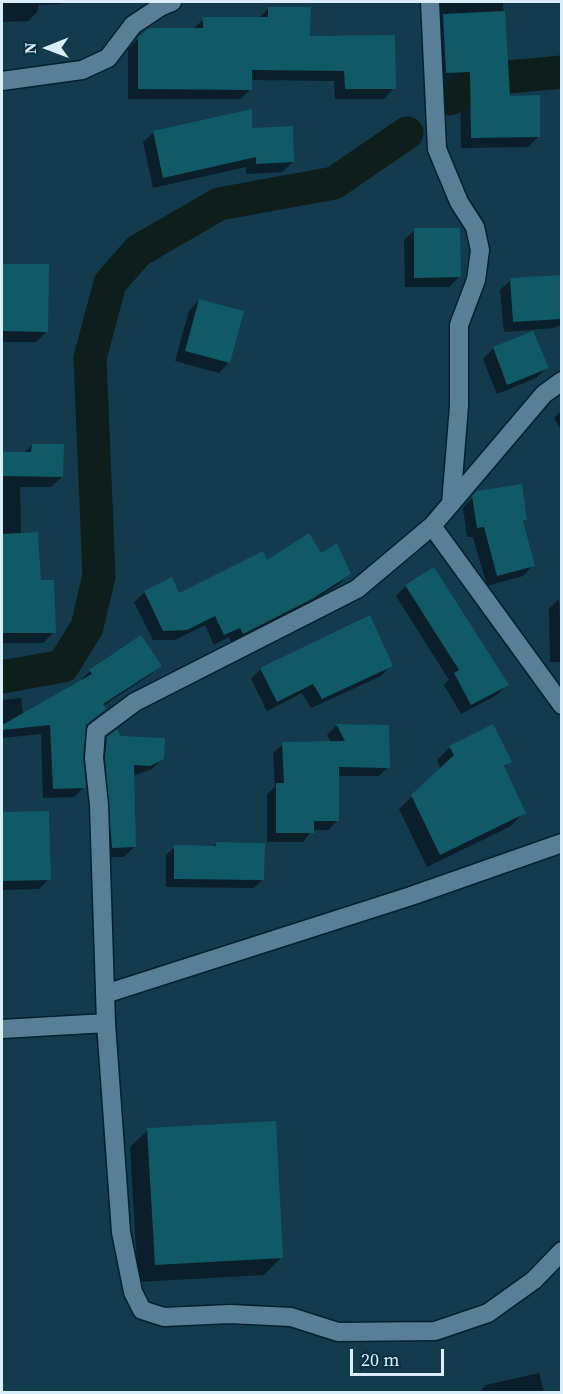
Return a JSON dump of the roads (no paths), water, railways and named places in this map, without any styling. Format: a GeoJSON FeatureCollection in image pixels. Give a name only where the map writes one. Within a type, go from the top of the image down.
{"type":"FeatureCollection","features":[{"type":"Feature","properties":{"kind":"street"},"geometry":{"type":"LineString","coordinates":[[2,81],[82,70],[108,58],[133,25],[160,6],[172,2]]}},
{"type":"Feature","properties":{"kind":"street"},"geometry":{"type":"LineString","coordinates":[[430,2],[437,149],[459,202],[475,227],[480,250],[476,280],[459,326],[459,406],[451,504]]}},
{"type":"Feature","properties":{"kind":"street"},"geometry":{"type":"LineString","coordinates":[[561,381],[544,394],[432,526],[357,589],[266,638],[135,702],[96,731],[94,758],[99,805],[106,1023],[121,1232],[133,1292],[142,1310],[164,1317],[230,1314],[291,1317],[338,1332],[435,1330],[488,1313],[534,1280],[561,1251]]}},
{"type":"Feature","properties":{"kind":"street"},"geometry":{"type":"LineString","coordinates":[[432,526],[561,705]]}},
{"type":"Feature","properties":{"kind":"street"},"geometry":{"type":"LineString","coordinates":[[105,994],[411,896],[561,843]]}},
{"type":"Feature","properties":{"kind":"street"},"geometry":{"type":"LineString","coordinates":[[2,1029],[106,1023]]}},
{"type":"Feature","properties":{"kind":"waterway"},"geometry":{"type":"LineString","coordinates":[[450,99],[488,79],[562,72]]}},
{"type":"Feature","properties":{"kind":"waterway"},"geometry":{"type":"LineString","coordinates":[[2,677],[63,666],[87,627],[99,576],[90,358],[110,283],[138,251],[219,204],[334,183],[407,133]]}}]}
